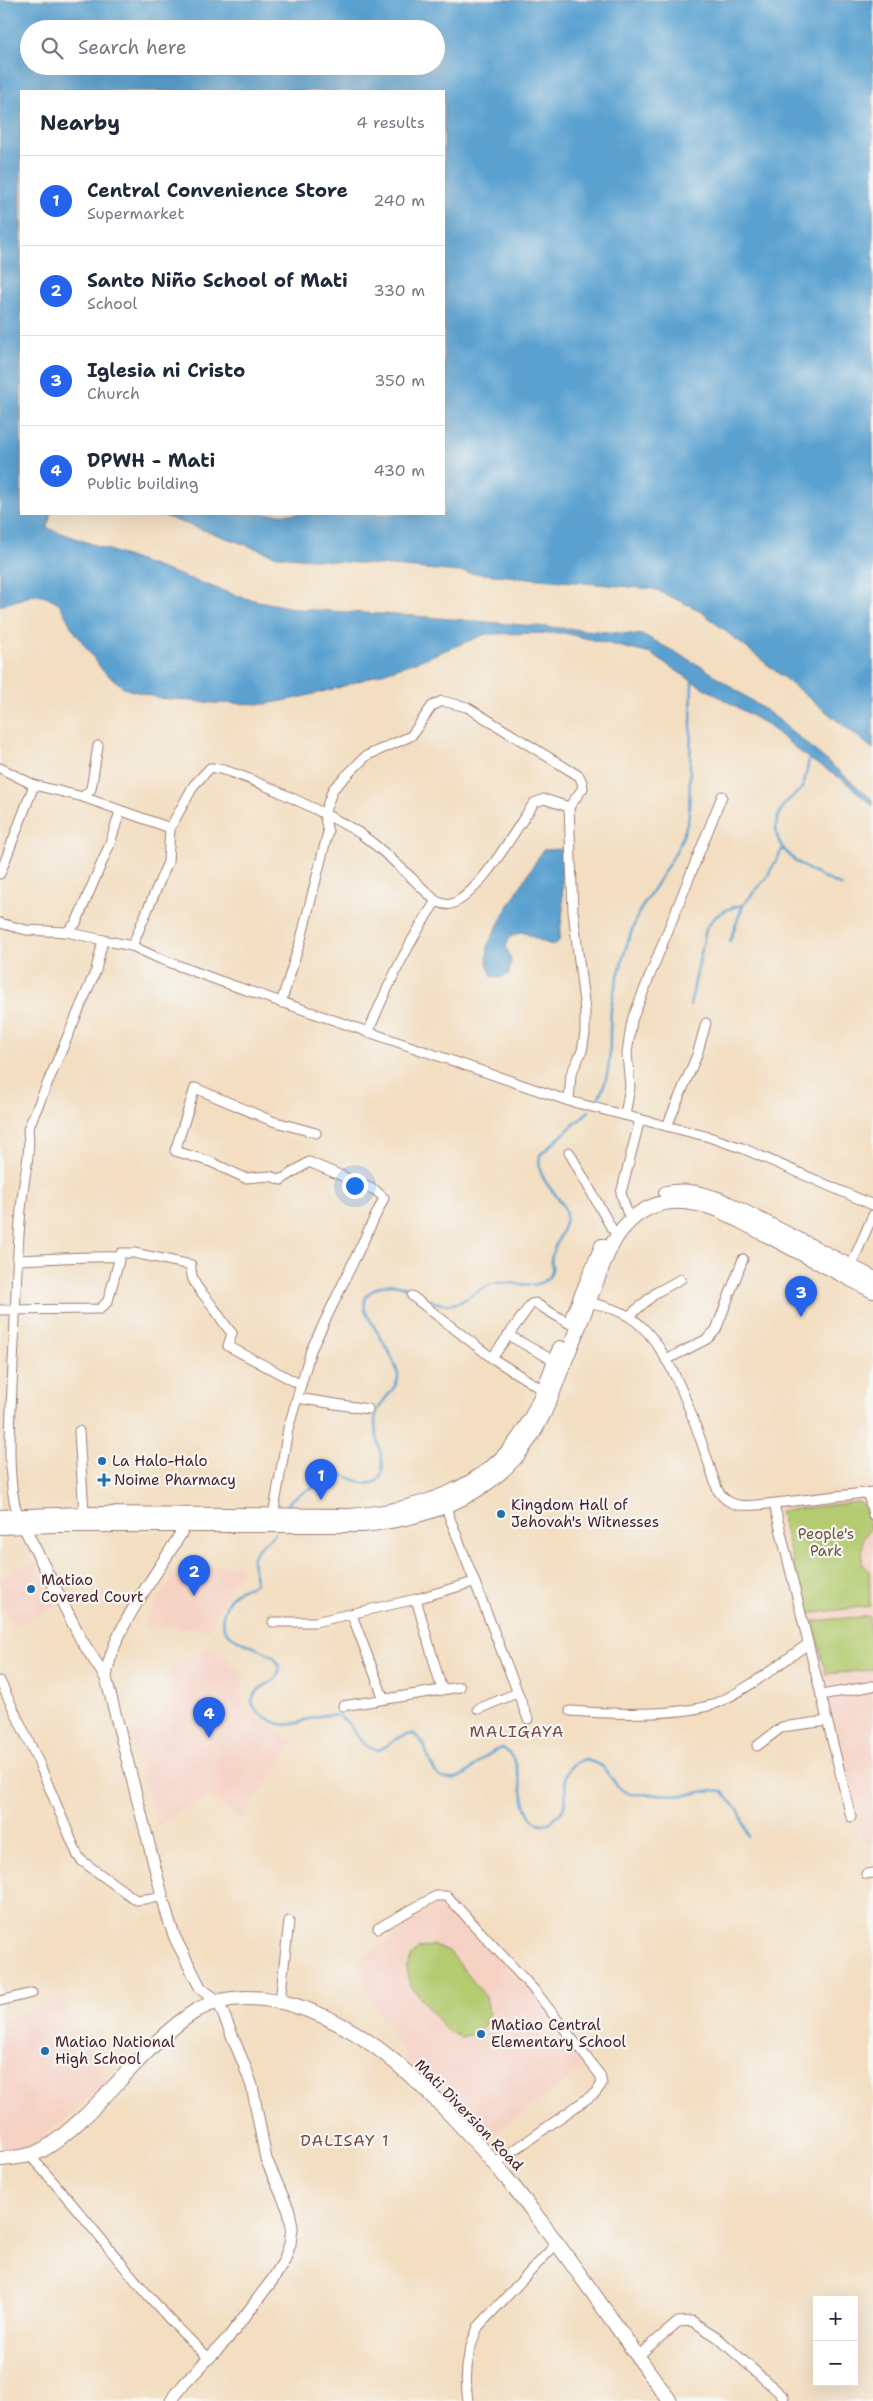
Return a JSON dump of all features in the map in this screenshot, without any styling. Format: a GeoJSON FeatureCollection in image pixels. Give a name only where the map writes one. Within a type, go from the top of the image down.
{"type":"FeatureCollection","features":[{"type":"Feature","properties":{"kind":"main road"},"geometry":{"type":"LineString","coordinates":[[516,1449],[543,1390],[559,1364],[584,1301],[594,1264],[612,1229],[627,1212],[654,1197],[668,1192],[700,1193],[732,1206],[848,1272],[873,1291]]}},
{"type":"Feature","properties":{"kind":"main road"},"geometry":{"type":"LineString","coordinates":[[0,1527],[22,1522],[84,1514],[184,1520],[363,1525],[408,1518],[485,1484],[538,1427],[570,1324],[613,1244],[625,1226],[646,1210],[669,1202],[698,1203],[719,1210],[848,1272],[873,1278]]}},
{"type":"Feature","properties":{"kind":"main road"},"geometry":{"type":"LineString","coordinates":[[0,1517],[22,1522],[337,1516],[374,1514],[443,1501]]}},
{"type":"Feature","properties":{"kind":"main road","name":"Mati Diversion Road"},"geometry":{"type":"LineString","coordinates":[[0,2160],[29,2155],[51,2145],[65,2135],[169,2033],[201,2008],[218,2001],[247,1998],[280,2001],[332,2018],[378,2048],[430,2093],[495,2164],[558,2242],[670,2401]]}},
{"type":"Feature","properties":{"kind":"street"},"geometry":{"type":"LineString","coordinates":[[282,1003],[302,938],[328,832],[324,814],[333,790],[366,756],[411,736],[432,706],[442,701],[467,707],[578,776],[582,782],[582,788],[568,807],[573,911],[585,1012],[585,1033],[582,1051],[571,1074],[568,1101]]}},
{"type":"Feature","properties":{"kind":"street"},"geometry":{"type":"LineString","coordinates":[[83,797],[91,789],[98,746]]}},
{"type":"Feature","properties":{"kind":"street"},"geometry":{"type":"LineString","coordinates":[[132,946],[168,862],[170,828],[194,785],[204,772],[215,767],[285,794],[360,833],[436,901],[448,905],[459,901],[476,887],[534,803],[544,799],[568,807]]}},
{"type":"Feature","properties":{"kind":"street"},"geometry":{"type":"LineString","coordinates":[[0,768],[34,785],[83,797],[120,812],[170,828]]}},
{"type":"Feature","properties":{"kind":"street"},"geometry":{"type":"LineString","coordinates":[[0,874],[34,785]]}},
{"type":"Feature","properties":{"kind":"street"},"geometry":{"type":"LineString","coordinates":[[625,1115],[630,1087],[627,1053],[632,1020],[722,796]]}},
{"type":"Feature","properties":{"kind":"street"},"geometry":{"type":"LineString","coordinates":[[66,932],[76,923],[109,846],[120,812]]}},
{"type":"Feature","properties":{"kind":"street"},"geometry":{"type":"LineString","coordinates":[[368,1032],[399,962],[436,901]]}},
{"type":"Feature","properties":{"kind":"street"},"geometry":{"type":"LineString","coordinates":[[0,923],[26,930],[66,932],[132,946],[194,972],[568,1101],[640,1118],[742,1148],[873,1206]]}},
{"type":"Feature","properties":{"kind":"street"},"geometry":{"type":"LineString","coordinates":[[103,940],[96,970],[28,1129],[30,1145],[22,1200],[17,1260],[11,1427],[14,1501],[22,1522],[82,1641],[106,1678]]}},
{"type":"Feature","properties":{"kind":"street"},"geometry":{"type":"LineString","coordinates":[[667,1126],[697,1056],[706,1023]]}},
{"type":"Feature","properties":{"kind":"street"},"geometry":{"type":"LineString","coordinates":[[273,1516],[281,1464],[311,1350],[327,1313],[384,1198],[375,1190],[309,1162],[280,1180],[270,1176],[245,1178],[211,1162],[174,1151],[195,1088],[272,1120],[316,1133]]}},
{"type":"Feature","properties":{"kind":"street"},"geometry":{"type":"LineString","coordinates":[[627,1212],[621,1193],[640,1118]]}},
{"type":"Feature","properties":{"kind":"street"},"geometry":{"type":"LineString","coordinates":[[568,1152],[612,1229]]}},
{"type":"Feature","properties":{"kind":"street"},"geometry":{"type":"LineString","coordinates":[[848,1272],[873,1215]]}},
{"type":"Feature","properties":{"kind":"street"},"geometry":{"type":"LineString","coordinates":[[0,1310],[100,1309],[108,1301],[121,1253],[134,1253],[191,1265],[190,1276],[196,1287],[213,1306],[220,1320],[232,1333],[228,1346],[301,1385]]}},
{"type":"Feature","properties":{"kind":"street"},"geometry":{"type":"LineString","coordinates":[[17,1260],[70,1259],[92,1256],[119,1257]]}},
{"type":"Feature","properties":{"kind":"street"},"geometry":{"type":"LineString","coordinates":[[666,1360],[707,1338],[716,1330],[743,1259]]}},
{"type":"Feature","properties":{"kind":"street"},"geometry":{"type":"LineString","coordinates":[[629,1316],[657,1292],[681,1279]]}},
{"type":"Feature","properties":{"kind":"street"},"geometry":{"type":"LineString","coordinates":[[412,1296],[492,1358],[543,1390]]}},
{"type":"Feature","properties":{"kind":"street"},"geometry":{"type":"LineString","coordinates":[[584,1301],[614,1309],[629,1316],[651,1337],[666,1360],[685,1399],[718,1491],[729,1504],[740,1506],[774,1504],[871,1492],[873,1515]]}},
{"type":"Feature","properties":{"kind":"street"},"geometry":{"type":"LineString","coordinates":[[492,1358],[533,1303],[570,1324]]}},
{"type":"Feature","properties":{"kind":"street"},"geometry":{"type":"LineString","coordinates":[[508,1335],[559,1364]]}},
{"type":"Feature","properties":{"kind":"street"},"geometry":{"type":"LineString","coordinates":[[297,1398],[368,1409]]}},
{"type":"Feature","properties":{"kind":"street"},"geometry":{"type":"LineString","coordinates":[[79,1431],[84,1514]]}},
{"type":"Feature","properties":{"kind":"street"},"geometry":{"type":"LineString","coordinates":[[443,1501],[528,1719]]}},
{"type":"Feature","properties":{"kind":"street"},"geometry":{"type":"LineString","coordinates":[[774,1504],[851,1817]]}},
{"type":"Feature","properties":{"kind":"street"},"geometry":{"type":"LineString","coordinates":[[184,1520],[173,1548],[115,1644],[107,1664],[106,1678],[162,1898],[175,1938],[201,1989],[201,2008]]}},
{"type":"Feature","properties":{"kind":"street"},"geometry":{"type":"LineString","coordinates":[[273,1622],[309,1622],[352,1615],[474,1582]]}},
{"type":"Feature","properties":{"kind":"street"},"geometry":{"type":"LineString","coordinates":[[416,1599],[442,1690]]}},
{"type":"Feature","properties":{"kind":"street"},"geometry":{"type":"LineString","coordinates":[[352,1615],[384,1700]]}},
{"type":"Feature","properties":{"kind":"street"},"geometry":{"type":"LineString","coordinates":[[570,1711],[635,1712],[692,1709],[711,1704],[732,1695],[808,1644]]}},
{"type":"Feature","properties":{"kind":"street"},"geometry":{"type":"LineString","coordinates":[[0,1681],[39,1763],[78,1856],[82,1861],[136,1900],[162,1898]]}},
{"type":"Feature","properties":{"kind":"street"},"geometry":{"type":"LineString","coordinates":[[821,1694],[873,1686]]}},
{"type":"Feature","properties":{"kind":"street"},"geometry":{"type":"LineString","coordinates":[[342,1706],[460,1687]]}},
{"type":"Feature","properties":{"kind":"street"},"geometry":{"type":"LineString","coordinates":[[478,1709],[517,1693]]}},
{"type":"Feature","properties":{"kind":"street"},"geometry":{"type":"LineString","coordinates":[[757,1746],[782,1727],[827,1721]]}},
{"type":"Feature","properties":{"kind":"street"},"geometry":{"type":"LineString","coordinates":[[378,1928],[436,1896],[447,1896],[536,1992],[600,2075],[602,2084],[595,2093],[495,2164]]}},
{"type":"Feature","properties":{"kind":"street"},"geometry":{"type":"LineString","coordinates":[[280,2001],[289,1922]]}},
{"type":"Feature","properties":{"kind":"street"},"geometry":{"type":"LineString","coordinates":[[171,2401],[228,2337],[273,2279],[284,2261],[292,2227],[289,2211],[266,2159],[247,2074],[218,2001],[201,1989]]}},
{"type":"Feature","properties":{"kind":"street"},"geometry":{"type":"LineString","coordinates":[[0,2000],[32,1993]]}},
{"type":"Feature","properties":{"kind":"street"},"geometry":{"type":"LineString","coordinates":[[29,2155],[70,2199],[140,2288],[188,2339],[209,2358]]}},
{"type":"Feature","properties":{"kind":"street"},"geometry":{"type":"LineString","coordinates":[[468,2401],[467,2359],[471,2341],[478,2327],[558,2242]]}},
{"type":"Feature","properties":{"kind":"street"},"geometry":{"type":"LineString","coordinates":[[638,2356],[678,2322],[692,2320],[717,2337],[784,2397]]}},
{"type":"Feature","properties":{"kind":"shaded area"},"geometry":{"type":"Polygon","coordinates":[[[873,1488],[873,1840],[863,1843],[777,1499],[873,1488]]]}},
{"type":"Feature","properties":{"kind":"shaded area"},"geometry":{"type":"Polygon","coordinates":[[[35,1562],[56,1607],[12,1627],[0,1600],[0,1578],[35,1562]]]}},
{"type":"Feature","properties":{"kind":"shaded area"},"geometry":{"type":"Polygon","coordinates":[[[180,1565],[243,1565],[208,1630],[143,1626],[180,1565]]]}},
{"type":"Feature","properties":{"kind":"shaded area"},"geometry":{"type":"Polygon","coordinates":[[[212,1647],[242,1673],[243,1706],[294,1742],[241,1821],[209,1794],[158,1826],[128,1734],[140,1732],[164,1709],[166,1674],[189,1655],[212,1647]]]}},
{"type":"Feature","properties":{"kind":"shaded area","name":"Matiao Central Elementary School"},"geometry":{"type":"Polygon","coordinates":[[[446,1896],[483,1933],[592,2063],[486,2139],[413,2067],[372,2003],[358,1962],[446,1896]]]}},
{"type":"Feature","properties":{"kind":"shaded area","name":"Matiao National High School"},"geometry":{"type":"Polygon","coordinates":[[[61,1999],[107,2082],[25,2153],[0,2156],[0,2021],[61,1999]]]}},
{"type":"Feature","properties":{"kind":"green space","name":"People's Park"},"geometry":{"type":"Polygon","coordinates":[[[858,1502],[866,1506],[870,1529],[863,1539],[862,1565],[869,1570],[870,1606],[805,1614],[780,1511],[858,1502]]]}},
{"type":"Feature","properties":{"kind":"green space"},"geometry":{"type":"Polygon","coordinates":[[[869,1616],[873,1670],[826,1674],[813,1621],[869,1616]]]}},
{"type":"Feature","properties":{"kind":"green space"},"geometry":{"type":"Polygon","coordinates":[[[434,1945],[449,1951],[486,1997],[489,2013],[483,2027],[477,2033],[461,2037],[447,2031],[410,1985],[406,1969],[412,1955],[418,1949],[434,1945]]]}},
{"type":"Feature","properties":{"kind":"water"},"geometry":{"type":"Polygon","coordinates":[[[0,0],[873,0],[873,749],[699,610],[654,589],[277,556],[161,515],[445,515],[445,90],[20,90],[20,515],[51,515],[47,528],[244,598],[298,609],[415,616],[644,635],[704,668],[774,716],[873,800],[873,806],[842,779],[809,759],[766,724],[692,681],[651,654],[564,633],[486,634],[421,660],[341,687],[298,698],[266,704],[213,703],[159,698],[126,689],[103,671],[72,628],[59,603],[46,596],[33,595],[0,606],[0,0]]]}},
{"type":"Feature","properties":{"kind":"water"},"geometry":{"type":"Polygon","coordinates":[[[561,849],[563,909],[559,941],[553,945],[522,932],[510,937],[506,947],[511,959],[509,974],[500,978],[492,976],[487,963],[488,945],[504,913],[543,850],[561,849]]]}},
{"type":"Feature","properties":{"kind":"waterway"},"geometry":{"type":"LineString","coordinates":[[596,1102],[607,1075],[611,1005],[628,940],[640,911],[675,853],[686,827],[689,814],[692,681]]}},
{"type":"Feature","properties":{"kind":"waterway"},"geometry":{"type":"LineString","coordinates":[[809,759],[803,786],[782,808],[776,823],[777,836],[783,848],[792,858],[804,867],[842,886]]}},
{"type":"Feature","properties":{"kind":"waterway"},"geometry":{"type":"LineString","coordinates":[[730,941],[743,905],[767,877],[783,848]]}},
{"type":"Feature","properties":{"kind":"waterway"},"geometry":{"type":"LineString","coordinates":[[690,1006],[706,929],[721,912],[743,905]]}},
{"type":"Feature","properties":{"kind":"waterway"},"geometry":{"type":"LineString","coordinates":[[285,1510],[291,1500],[335,1474],[368,1484],[378,1480],[381,1475],[382,1461],[375,1428],[376,1414],[398,1380],[398,1375],[388,1350],[365,1310],[365,1299],[369,1293],[383,1285],[394,1284],[432,1301],[442,1304],[453,1304],[459,1303],[492,1284],[529,1285],[544,1282],[549,1277],[552,1270],[551,1257],[566,1221],[566,1216],[561,1202],[541,1174],[539,1165],[540,1155],[589,1111]]}},
{"type":"Feature","properties":{"kind":"waterway"},"geometry":{"type":"LineString","coordinates":[[275,1533],[257,1550],[252,1558],[256,1577],[255,1583],[237,1591],[232,1596],[225,1609],[223,1622],[227,1632],[236,1639],[261,1650],[278,1663],[277,1677],[263,1686],[252,1700],[254,1708],[260,1714],[284,1725],[321,1716],[338,1716],[348,1723],[359,1739],[369,1748],[379,1750],[403,1736],[414,1735],[419,1738],[434,1770],[440,1776],[447,1779],[462,1776],[488,1755],[503,1748],[515,1762],[527,1809],[536,1823],[548,1823],[559,1815],[565,1805],[565,1783],[568,1770],[574,1764],[585,1759],[602,1766],[619,1788],[630,1794],[685,1795],[712,1790],[722,1791],[739,1811],[748,1836]]}},
{"type":"Feature","properties":{"kind":"place","name":"Iglesia ni Cristo"},"geometry":{"type":"Point","coordinates":[801,1317]}},
{"type":"Feature","properties":{"kind":"place","name":"La Halo-Halo"},"geometry":{"type":"Point","coordinates":[102,1461]}},
{"type":"Feature","properties":{"kind":"place","name":"Noime Pharmacy"},"geometry":{"type":"Point","coordinates":[104,1480]}},
{"type":"Feature","properties":{"kind":"place","name":"Central Convenience Store"},"geometry":{"type":"Point","coordinates":[321,1500]}},
{"type":"Feature","properties":{"kind":"place","name":"Kingdom Hall of Jehovah's Witnesses"},"geometry":{"type":"Point","coordinates":[501,1514]}},
{"type":"Feature","properties":{"kind":"place","name":"Matiao Covered Court"},"geometry":{"type":"Point","coordinates":[31,1589]}},
{"type":"Feature","properties":{"kind":"place","name":"Santo Niño School of Mati"},"geometry":{"type":"Point","coordinates":[194,1596]}},
{"type":"Feature","properties":{"kind":"place","name":"DPWH - Mati"},"geometry":{"type":"Point","coordinates":[209,1738]}},
{"type":"Feature","properties":{"kind":"place","name":"Matiao Central Elementary School"},"geometry":{"type":"Point","coordinates":[481,2034]}},
{"type":"Feature","properties":{"kind":"place","name":"Matiao National High School"},"geometry":{"type":"Point","coordinates":[45,2051]}},
{"type":"Feature","properties":{"kind":"district","name":"MALIGAYA"},"geometry":{"type":"Point","coordinates":[517,1731]}},
{"type":"Feature","properties":{"kind":"district","name":"DALISAY 1"},"geometry":{"type":"Point","coordinates":[345,2140]}}]}
